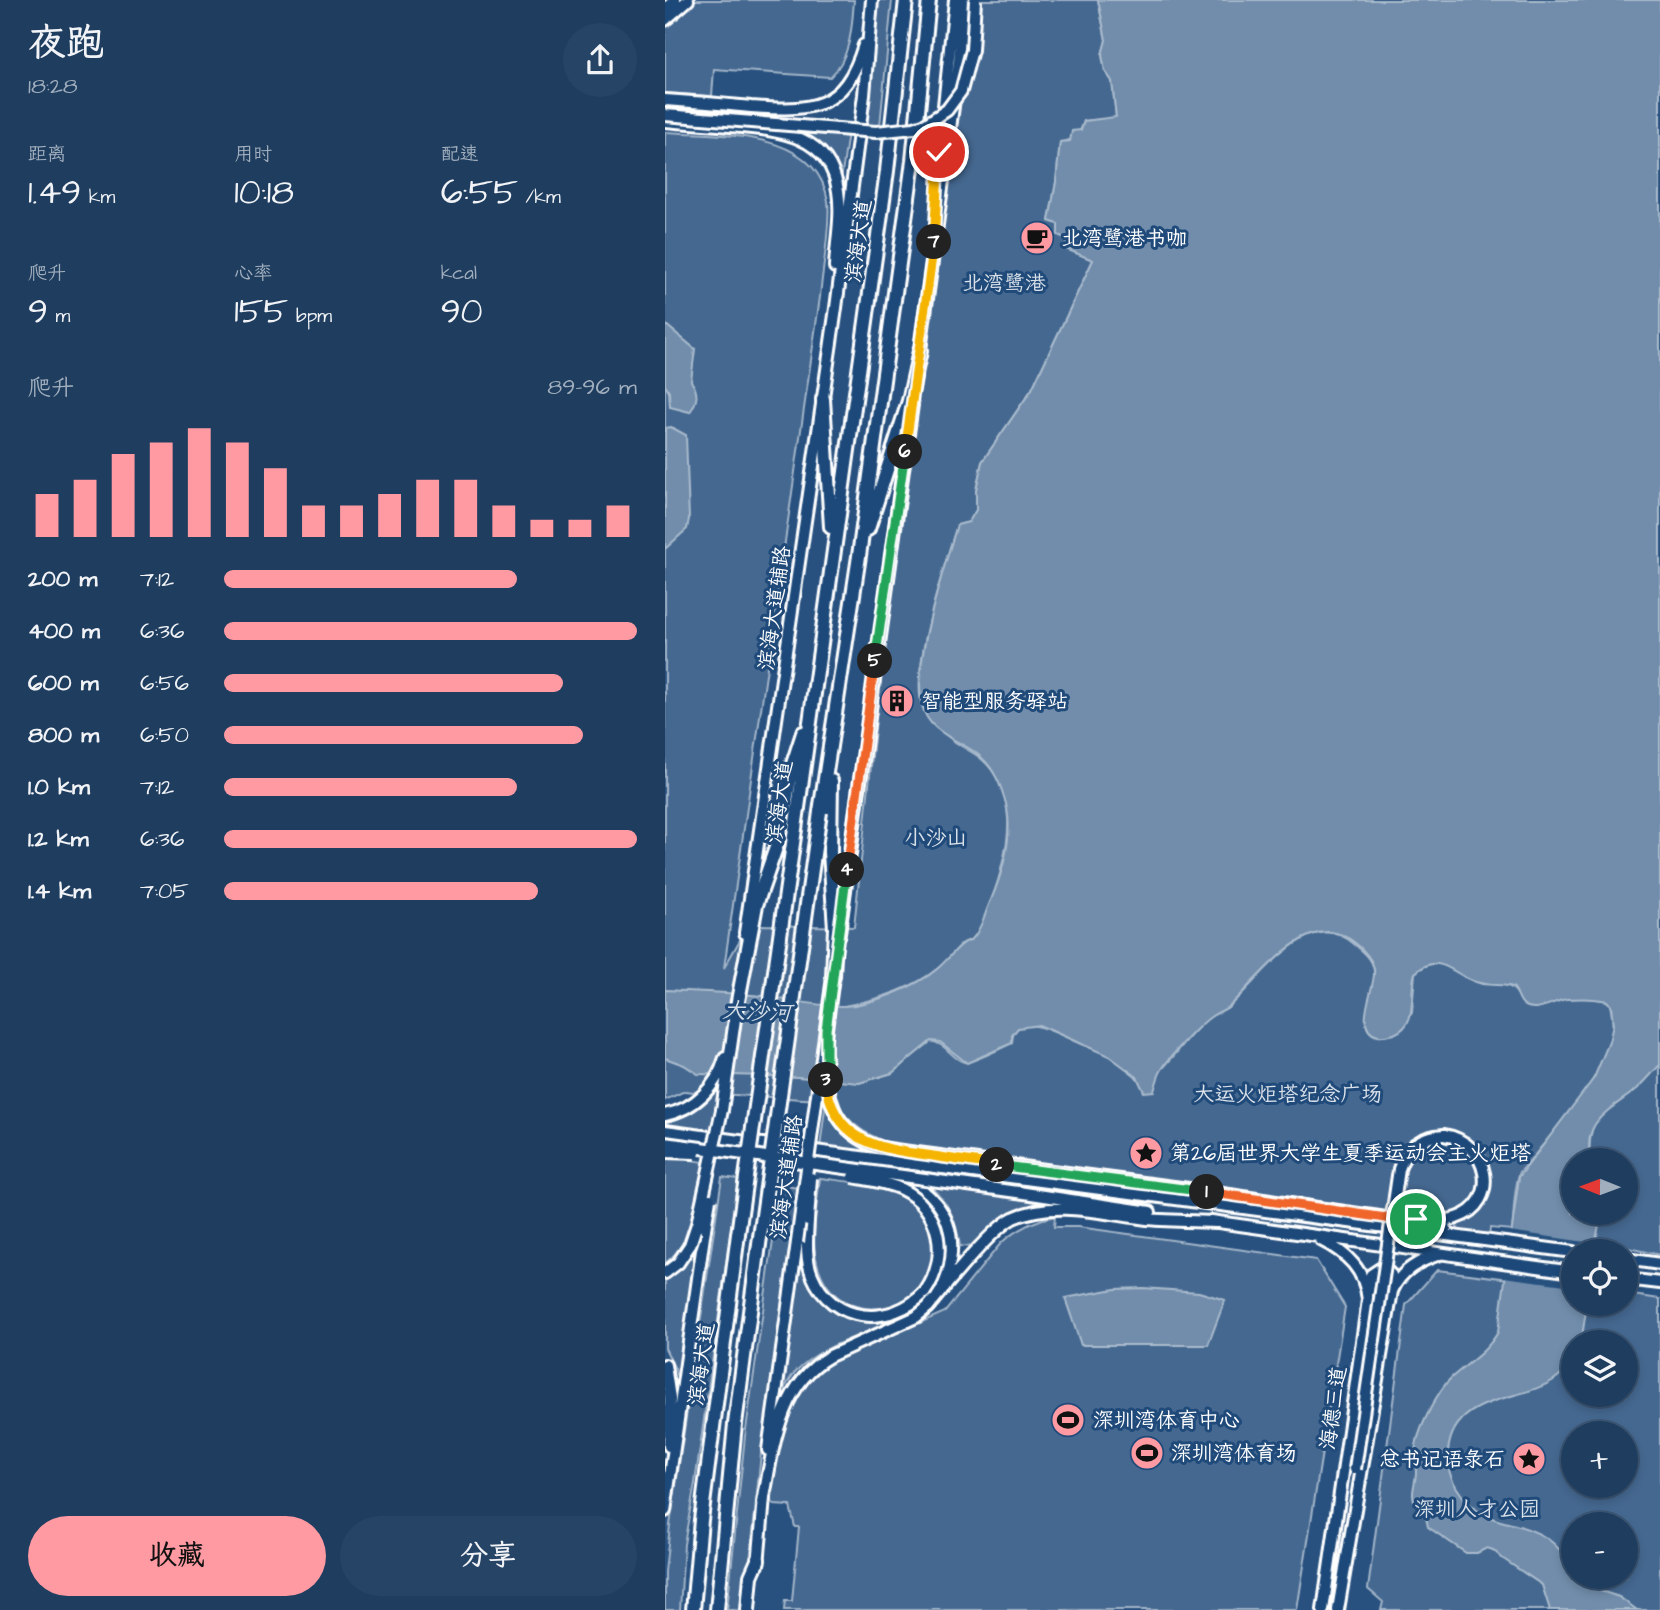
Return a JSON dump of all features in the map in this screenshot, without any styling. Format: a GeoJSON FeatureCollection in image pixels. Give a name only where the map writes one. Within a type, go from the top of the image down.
{"type":"FeatureCollection","features":[{"type":"Feature","properties":{"kind":"highway","name":"滨海大道"},"geometry":{"type":"LineString","coordinates":[[693,1610],[701,1520],[792,807],[812,706],[833,558],[889,159],[906,0]]}},
{"type":"Feature","properties":{"kind":"highway","name":"滨海大道"},"geometry":{"type":"LineString","coordinates":[[717,1610],[735,1424],[760,1237],[825,813],[832,726],[859,556],[915,149],[929,0]]}},
{"type":"Feature","properties":{"kind":"highway"},"geometry":{"type":"LineString","coordinates":[[859,556],[905,417],[920,351]]}},
{"type":"Feature","properties":{"kind":"highway"},"geometry":{"type":"LineString","coordinates":[[823,399],[833,558]]}},
{"type":"Feature","properties":{"kind":"highway"},"geometry":{"type":"LineString","coordinates":[[735,1017],[756,905],[792,807]]}},
{"type":"Feature","properties":{"kind":"highway"},"geometry":{"type":"LineString","coordinates":[[825,813],[835,928],[833,977]]}},
{"type":"Feature","properties":{"kind":"highway"},"geometry":{"type":"LineString","coordinates":[[684,1610],[701,1520]]}},
{"type":"Feature","properties":{"kind":"highway"},"geometry":{"type":"LineString","coordinates":[[748,1610],[751,1577],[758,1560]]}},
{"type":"Feature","properties":{"kind":"main road"},"geometry":{"type":"LineString","coordinates":[[665,9],[675,0]]}},
{"type":"Feature","properties":{"kind":"main road"},"geometry":{"type":"LineString","coordinates":[[665,20],[688,0]]}},
{"type":"Feature","properties":{"kind":"main road"},"geometry":{"type":"LineString","coordinates":[[934,242],[937,180],[955,0]]}},
{"type":"Feature","properties":{"kind":"main road","name":"滨海大道辅路"},"geometry":{"type":"LineString","coordinates":[[754,1610],[770,1432],[920,351],[959,62],[964,0]]}},
{"type":"Feature","properties":{"kind":"main road"},"geometry":{"type":"LineString","coordinates":[[665,115],[876,132],[901,131],[926,124],[947,110],[961,91],[972,50],[975,0]]}},
{"type":"Feature","properties":{"kind":"main road"},"geometry":{"type":"LineString","coordinates":[[665,100],[786,109],[820,105],[840,90],[854,69],[863,46],[872,6]]}},
{"type":"Feature","properties":{"kind":"main road","name":"滨海大道辅路"},"geometry":{"type":"LineString","coordinates":[[665,1511],[836,308],[864,95],[872,6]]}},
{"type":"Feature","properties":{"kind":"main road"},"geometry":{"type":"LineString","coordinates":[[665,121],[782,132],[804,140],[823,156],[833,173],[839,194],[836,308]]}},
{"type":"Feature","properties":{"kind":"main road"},"geometry":{"type":"LineString","coordinates":[[665,1115],[693,1104],[710,1089],[724,1063],[735,1017]]}},
{"type":"Feature","properties":{"kind":"main road"},"geometry":{"type":"LineString","coordinates":[[826,1030],[828,1092],[834,1109],[849,1131],[862,1140],[890,1150],[1393,1219],[1497,1242]]}},
{"type":"Feature","properties":{"kind":"main road"},"geometry":{"type":"LineString","coordinates":[[665,1273],[678,1263],[690,1245],[722,1110]]}},
{"type":"Feature","properties":{"kind":"main road"},"geometry":{"type":"LineString","coordinates":[[806,1164],[890,1185],[921,1202],[933,1221],[940,1248],[937,1272],[925,1292],[904,1310],[881,1316],[858,1315],[834,1304],[818,1287],[809,1265],[808,1220],[812,1128]]}},
{"type":"Feature","properties":{"kind":"main road"},"geometry":{"type":"LineString","coordinates":[[665,1133],[1561,1250]]}},
{"type":"Feature","properties":{"kind":"main road"},"geometry":{"type":"LineString","coordinates":[[1352,1522],[1355,1469],[1399,1169],[1408,1151],[1430,1136],[1444,1135],[1466,1142],[1480,1158],[1484,1182],[1478,1202],[1469,1212],[1452,1219],[1393,1219]]}},
{"type":"Feature","properties":{"kind":"main road"},"geometry":{"type":"LineString","coordinates":[[665,1143],[1561,1270]]}},
{"type":"Feature","properties":{"kind":"main road"},"geometry":{"type":"LineString","coordinates":[[815,1151],[870,1164],[915,1183],[940,1209],[950,1236],[955,1268]]}},
{"type":"Feature","properties":{"kind":"main road"},"geometry":{"type":"LineString","coordinates":[[665,1152],[743,1154]]}},
{"type":"Feature","properties":{"kind":"main road"},"geometry":{"type":"LineString","coordinates":[[1107,1189],[1189,1189]]}},
{"type":"Feature","properties":{"kind":"main road"},"geometry":{"type":"LineString","coordinates":[[763,1503],[784,1410],[794,1388],[803,1377],[830,1356],[916,1317],[937,1296],[955,1268],[1012,1219],[1038,1210],[1058,1208],[1150,1219],[1217,1222]]}},
{"type":"Feature","properties":{"kind":"main road","name":"海德三道"},"geometry":{"type":"LineString","coordinates":[[1313,1235],[1335,1247],[1354,1263],[1365,1284],[1368,1300],[1323,1610]]}},
{"type":"Feature","properties":{"kind":"main road","name":"海德三道"},"geometry":{"type":"LineString","coordinates":[[1338,1610],[1389,1301],[1395,1284],[1405,1273],[1421,1261],[1442,1253]]}},
{"type":"Feature","properties":{"kind":"main road"},"geometry":{"type":"LineString","coordinates":[[1638,1261],[1660,1264]]}},
{"type":"Feature","properties":{"kind":"main road"},"geometry":{"type":"LineString","coordinates":[[1368,1300],[1371,1275],[1383,1269],[1392,1278],[1389,1301]]}},
{"type":"Feature","properties":{"kind":"main road"},"geometry":{"type":"LineString","coordinates":[[1638,1280],[1660,1283]]}},
{"type":"Feature","properties":{"kind":"main road"},"geometry":{"type":"LineString","coordinates":[[665,1366],[670,1399],[667,1494]]}},
{"type":"Feature","properties":{"kind":"main road"},"geometry":{"type":"LineString","coordinates":[[1340,1491],[1353,1493]]}},
{"type":"Feature","properties":{"kind":"green space"},"geometry":{"type":"Polygon","coordinates":[[[695,0],[854,0],[846,51],[830,77],[714,69],[712,96],[665,93],[665,25],[695,0]]]}},
{"type":"Feature","properties":{"kind":"green space"},"geometry":{"type":"Polygon","coordinates":[[[876,0],[892,0],[880,126],[863,126],[876,0]]]}},
{"type":"Feature","properties":{"kind":"green space"},"geometry":{"type":"Polygon","coordinates":[[[979,0],[1098,0],[1106,40],[1102,55],[1105,71],[1112,81],[1116,118],[1084,121],[1076,136],[1060,142],[1049,221],[1059,224],[1067,239],[1067,249],[1093,260],[1032,389],[982,462],[976,490],[976,510],[969,522],[957,525],[931,616],[921,667],[920,689],[924,710],[952,740],[985,762],[1002,789],[1008,821],[1007,843],[1000,872],[977,933],[964,942],[941,966],[905,988],[844,1006],[859,1083],[892,1073],[931,1041],[941,1045],[960,1060],[968,1062],[1012,1043],[1014,1033],[1020,1027],[1028,1025],[1048,1029],[1109,1056],[1127,1068],[1142,1084],[1163,1068],[1203,1022],[1229,1006],[1286,951],[1302,939],[1319,933],[1337,934],[1362,950],[1372,963],[1374,978],[1367,1025],[1412,1013],[1415,973],[1424,966],[1433,964],[1449,967],[1482,984],[1506,985],[1529,1006],[1542,1006],[1573,998],[1599,999],[1609,1004],[1612,1034],[1607,1052],[1586,1090],[1520,1172],[1515,1192],[1512,1230],[1490,1228],[1489,1236],[1459,1231],[1455,1223],[1417,1216],[898,1147],[855,1125],[836,1101],[719,1094],[710,1133],[665,1126],[665,1122],[691,1112],[713,1094],[685,1091],[665,1100],[665,132],[738,136],[786,148],[805,160],[820,177],[829,211],[820,297],[724,968],[741,938],[759,925],[854,927],[879,690],[954,115],[972,78],[977,46],[979,0]]]}},
{"type":"Feature","properties":{"kind":"green space"},"geometry":{"type":"Polygon","coordinates":[[[791,129],[848,132],[841,181],[828,155],[809,138],[791,129]]]}},
{"type":"Feature","properties":{"kind":"green space"},"geometry":{"type":"Polygon","coordinates":[[[1660,1065],[1660,1255],[1638,1250],[1638,1239],[1596,1239],[1599,1225],[1638,1225],[1638,1148],[1590,1148],[1591,1132],[1598,1117],[1660,1065]]]}},
{"type":"Feature","properties":{"kind":"green space"},"geometry":{"type":"Polygon","coordinates":[[[826,1101],[840,1128],[862,1146],[880,1156],[820,1148],[826,1101]]]}},
{"type":"Feature","properties":{"kind":"green space"},"geometry":{"type":"Polygon","coordinates":[[[665,1156],[704,1162],[689,1230],[675,1254],[665,1263],[665,1156]]]}},
{"type":"Feature","properties":{"kind":"green space"},"geometry":{"type":"Polygon","coordinates":[[[722,1177],[738,1179],[684,1544],[680,1610],[665,1610],[665,1572],[670,1525],[722,1177]]]}},
{"type":"Feature","properties":{"kind":"green space"},"geometry":{"type":"Polygon","coordinates":[[[820,1178],[887,1190],[907,1200],[923,1215],[932,1234],[933,1259],[925,1280],[911,1296],[892,1305],[870,1308],[850,1304],[832,1291],[816,1258],[815,1224],[820,1178]]]}},
{"type":"Feature","properties":{"kind":"green space"},"geometry":{"type":"Polygon","coordinates":[[[781,1185],[798,1188],[761,1453],[745,1610],[727,1610],[745,1436],[781,1185]]]}},
{"type":"Feature","properties":{"kind":"green space"},"geometry":{"type":"Polygon","coordinates":[[[929,1185],[1058,1203],[1020,1211],[1002,1222],[973,1247],[960,1246],[951,1212],[929,1185]]]}},
{"type":"Feature","properties":{"kind":"green space","name":"深圳湾体育中心"},"geometry":{"type":"Polygon","coordinates":[[[1055,1216],[1054,1227],[1078,1227],[1316,1260],[1345,1307],[1297,1610],[784,1610],[785,1601],[792,1601],[799,1527],[795,1527],[790,1506],[774,1505],[771,1499],[773,1476],[790,1403],[806,1379],[830,1362],[945,1312],[1001,1243],[1026,1226],[1055,1216]]]}},
{"type":"Feature","properties":{"kind":"green space"},"geometry":{"type":"Polygon","coordinates":[[[700,1239],[679,1387],[675,1369],[665,1348],[665,1281],[685,1262],[700,1239]]]}},
{"type":"Feature","properties":{"kind":"green space"},"geometry":{"type":"Polygon","coordinates":[[[802,1240],[803,1258],[814,1289],[836,1312],[867,1321],[890,1319],[917,1309],[822,1351],[808,1360],[793,1374],[779,1398],[802,1240]]]}},
{"type":"Feature","properties":{"kind":"green space","name":"深圳人才公园"},"geometry":{"type":"Polygon","coordinates":[[[1437,1270],[1561,1286],[1561,1316],[1638,1316],[1638,1296],[1660,1299],[1660,1610],[1381,1610],[1383,1602],[1368,1589],[1406,1305],[1437,1270]]]}},
{"type":"Feature","properties":{"kind":"water","name":"大沙河"},"geometry":{"type":"Polygon","coordinates":[[[1098,0],[1660,0],[1660,1065],[1594,1125],[1589,1148],[1561,1148],[1561,1225],[1599,1225],[1596,1239],[1561,1239],[1561,1316],[1585,1316],[1583,1330],[1561,1330],[1561,1372],[1535,1389],[1491,1402],[1470,1412],[1455,1428],[1448,1452],[1449,1471],[1455,1484],[1477,1510],[1488,1517],[1535,1532],[1558,1548],[1561,1552],[1561,1589],[1598,1589],[1619,1597],[1637,1610],[1550,1610],[1542,1585],[1493,1550],[1487,1548],[1477,1553],[1466,1553],[1428,1527],[1413,1494],[1416,1445],[1430,1409],[1452,1377],[1483,1352],[1498,1332],[1519,1177],[1594,1078],[1613,1025],[1611,1006],[1607,1001],[1567,999],[1540,1007],[1529,1007],[1522,1003],[1513,987],[1484,984],[1433,964],[1415,973],[1412,1008],[1407,1023],[1394,1034],[1378,1036],[1370,1032],[1366,1025],[1374,977],[1373,964],[1355,943],[1330,932],[1313,934],[1297,942],[1267,967],[1228,1007],[1200,1026],[1165,1065],[1154,1091],[1144,1092],[1137,1077],[1109,1056],[1039,1025],[1018,1028],[1012,1035],[1012,1043],[967,1063],[940,1042],[931,1041],[892,1073],[859,1083],[798,1077],[698,1074],[665,1058],[665,990],[748,995],[835,1006],[856,1005],[906,988],[928,976],[960,946],[973,938],[983,920],[1007,849],[1007,809],[999,784],[986,762],[936,728],[925,714],[920,687],[921,665],[931,615],[957,525],[969,522],[976,510],[976,490],[982,462],[1032,389],[1093,260],[1066,249],[1067,239],[1058,235],[1058,224],[1049,221],[1060,142],[1070,141],[1072,131],[1081,130],[1084,121],[1116,117],[1112,81],[1105,71],[1102,55],[1106,40],[1098,0]]]}},
{"type":"Feature","properties":{"kind":"water"},"geometry":{"type":"Polygon","coordinates":[[[665,324],[695,349],[691,381],[697,396],[690,412],[670,407],[669,392],[665,385],[665,324]]]}},
{"type":"Feature","properties":{"kind":"water"},"geometry":{"type":"Polygon","coordinates":[[[671,427],[686,435],[689,519],[687,529],[665,549],[665,428],[671,427]]]}},
{"type":"Feature","properties":{"kind":"water"},"geometry":{"type":"Polygon","coordinates":[[[1115,1289],[1199,1292],[1225,1300],[1208,1345],[1081,1345],[1065,1298],[1115,1289]]]}},
{"type":"Feature","properties":{"kind":"pier"},"geometry":{"type":"Polygon","coordinates":[[[1509,1231],[1564,1239],[1561,1239],[1561,1284],[1503,1277],[1509,1231]]]}},
{"type":"Feature","properties":{"kind":"place","name":"北湾鹭港书咖"},"geometry":{"type":"Point","coordinates":[1037,238]}},
{"type":"Feature","properties":{"kind":"place","name":"智能型服务驿站"},"geometry":{"type":"Point","coordinates":[897,701]}},
{"type":"Feature","properties":{"kind":"place","name":"第26届世界大学生夏季运动会主火炬塔"},"geometry":{"type":"Point","coordinates":[1146,1153]}},
{"type":"Feature","properties":{"kind":"place","name":"深圳湾体育中心"},"geometry":{"type":"Point","coordinates":[1068,1420]}},
{"type":"Feature","properties":{"kind":"place","name":"深圳湾体育场"},"geometry":{"type":"Point","coordinates":[1147,1453]}},
{"type":"Feature","properties":{"kind":"place","name":"总书记语录石"},"geometry":{"type":"Point","coordinates":[1529,1459]}},
{"type":"Feature","properties":{"kind":"route"},"geometry":{"type":"LineString","coordinates":[[939,152],[934,242],[920,351],[826,1030],[825,1055],[830,1101],[843,1124],[855,1136],[890,1150],[1393,1219],[1416,1219]]}},
{"type":"Feature","properties":{"kind":"park label","name":"北湾鹭港"},"geometry":{"type":"Point","coordinates":[1004,283]}},
{"type":"Feature","properties":{"kind":"park label","name":"小沙山"},"geometry":{"type":"Point","coordinates":[936,838]}},
{"type":"Feature","properties":{"kind":"park label","name":"大运火炬塔纪念广场"},"geometry":{"type":"Point","coordinates":[1288,1094]}}]}
